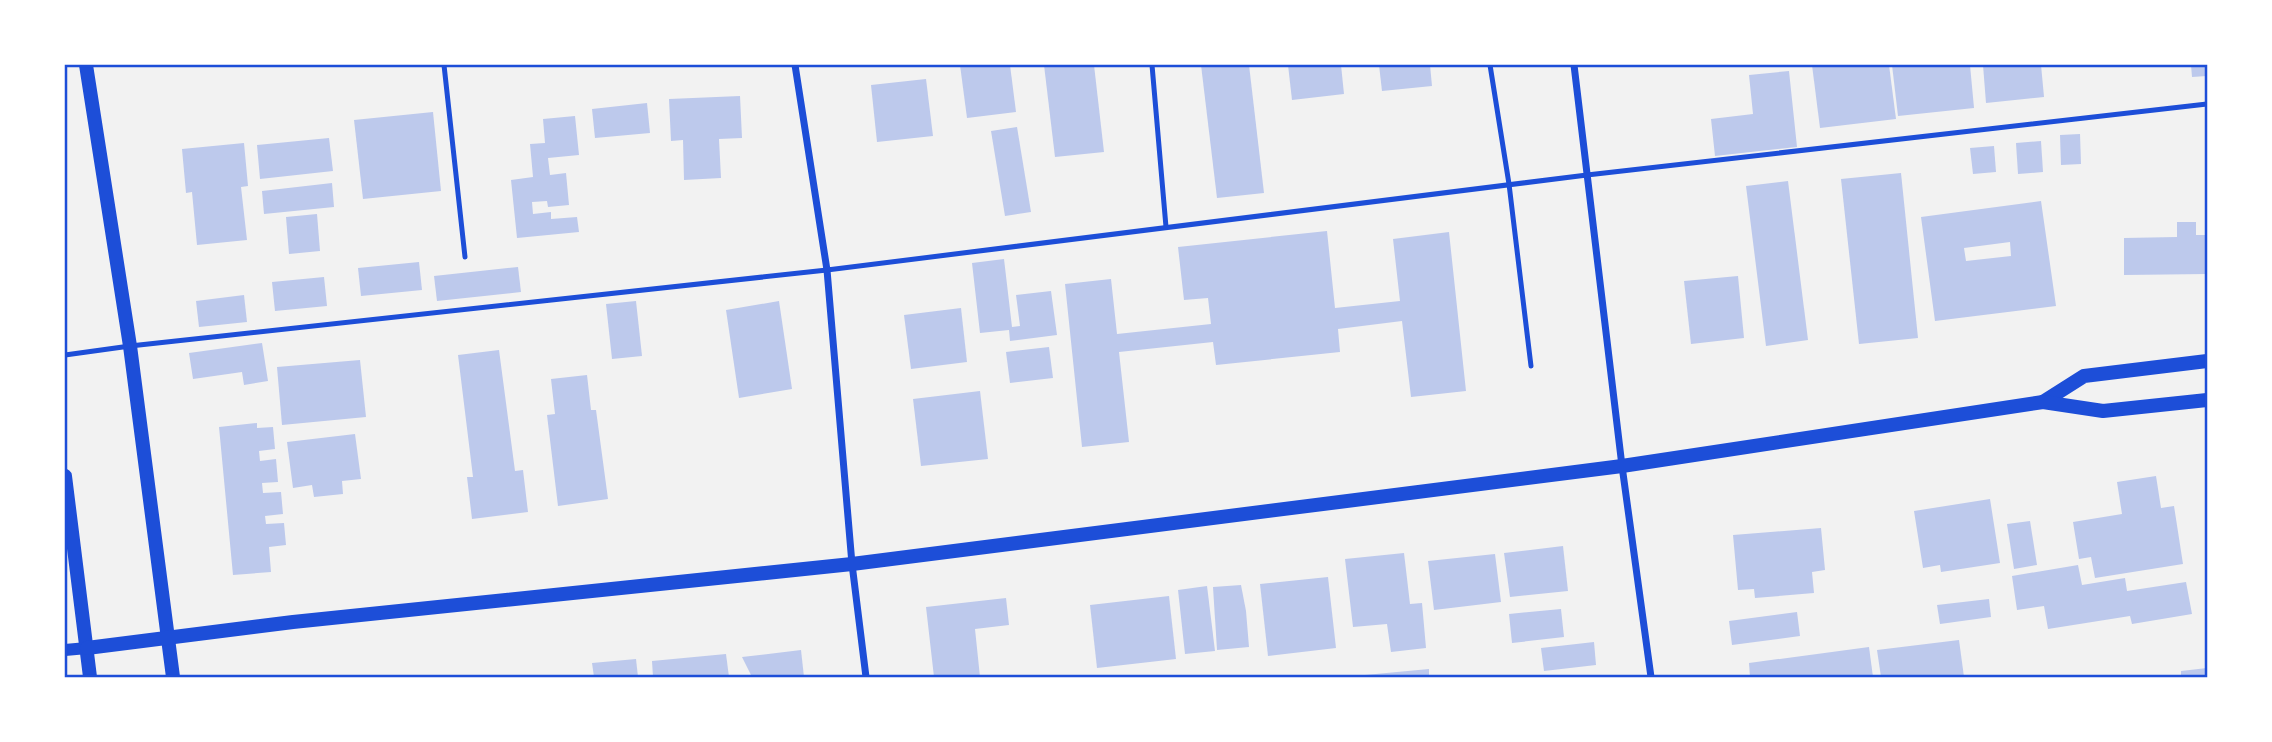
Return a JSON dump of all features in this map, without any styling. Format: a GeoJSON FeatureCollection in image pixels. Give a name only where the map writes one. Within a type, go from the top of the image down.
{"type":"FeatureCollection","features":[{"type":"Feature","properties":{"kind":"main road"},"geometry":{"type":"LineString","coordinates":[[86,65],[130,346],[170,637],[173,677]]}},
{"type":"Feature","properties":{"kind":"main road"},"geometry":{"type":"LineString","coordinates":[[2043,402],[2084,376],[2207,362]]}},
{"type":"Feature","properties":{"kind":"main road"},"geometry":{"type":"LineString","coordinates":[[87,648],[293,622],[852,564],[1622,466],[2043,402],[2103,411],[2207,400]]}},
{"type":"Feature","properties":{"kind":"main road"},"geometry":{"type":"LineString","coordinates":[[65,476],[90,677]]}},
{"type":"Feature","properties":{"kind":"street"},"geometry":{"type":"LineString","coordinates":[[795,65],[827,270],[852,564],[866,677]]}},
{"type":"Feature","properties":{"kind":"street"},"geometry":{"type":"LineString","coordinates":[[1574,65],[1622,466],[1651,677]]}},
{"type":"Feature","properties":{"kind":"street"},"geometry":{"type":"LineString","coordinates":[[65,650],[87,648]]}},
{"type":"Feature","properties":{"kind":"lane"},"geometry":{"type":"LineString","coordinates":[[444,65],[465,257]]}},
{"type":"Feature","properties":{"kind":"lane"},"geometry":{"type":"LineString","coordinates":[[1152,65],[1166,227]]}},
{"type":"Feature","properties":{"kind":"lane"},"geometry":{"type":"LineString","coordinates":[[1490,65],[1509,184],[1531,366]]}},
{"type":"Feature","properties":{"kind":"lane"},"geometry":{"type":"LineString","coordinates":[[65,355],[827,270],[1509,184],[2207,104]]}},
{"type":"Feature","properties":{"kind":"building"},"geometry":{"type":"Polygon","coordinates":[[[960,65],[1010,65],[1016,112],[967,118],[960,65]]]}},
{"type":"Feature","properties":{"kind":"building"},"geometry":{"type":"Polygon","coordinates":[[[1044,65],[1094,65],[1104,152],[1055,157],[1044,65]]]}},
{"type":"Feature","properties":{"kind":"building"},"geometry":{"type":"Polygon","coordinates":[[[1201,65],[1249,65],[1264,193],[1217,198],[1201,65]]]}},
{"type":"Feature","properties":{"kind":"building"},"geometry":{"type":"Polygon","coordinates":[[[1288,65],[1341,65],[1344,94],[1292,100],[1288,65]]]}},
{"type":"Feature","properties":{"kind":"building"},"geometry":{"type":"Polygon","coordinates":[[[1379,65],[1430,65],[1432,86],[1382,91],[1379,65]]]}},
{"type":"Feature","properties":{"kind":"building"},"geometry":{"type":"Polygon","coordinates":[[[1812,65],[1889,65],[1896,119],[1820,128],[1812,65]]]}},
{"type":"Feature","properties":{"kind":"building"},"geometry":{"type":"Polygon","coordinates":[[[1892,65],[1970,65],[1974,108],[1898,116],[1892,65]]]}},
{"type":"Feature","properties":{"kind":"building"},"geometry":{"type":"Polygon","coordinates":[[[1983,65],[2041,65],[2044,97],[1986,103],[1983,65]]]}},
{"type":"Feature","properties":{"kind":"building"},"geometry":{"type":"Polygon","coordinates":[[[2191,65],[2207,65],[2207,76],[2192,77],[2191,65]]]}},
{"type":"Feature","properties":{"kind":"building"},"geometry":{"type":"Polygon","coordinates":[[[1789,71],[1797,147],[1715,156],[1711,119],[1753,114],[1749,75],[1789,71]]]}},
{"type":"Feature","properties":{"kind":"building"},"geometry":{"type":"Polygon","coordinates":[[[926,79],[933,136],[877,142],[871,85],[926,79]]]}},
{"type":"Feature","properties":{"kind":"building"},"geometry":{"type":"Polygon","coordinates":[[[740,96],[742,138],[719,139],[721,178],[684,180],[683,140],[671,141],[669,99],[740,96]]]}},
{"type":"Feature","properties":{"kind":"building"},"geometry":{"type":"Polygon","coordinates":[[[647,103],[650,133],[595,138],[592,109],[647,103]]]}},
{"type":"Feature","properties":{"kind":"building"},"geometry":{"type":"Polygon","coordinates":[[[433,112],[441,191],[363,199],[354,120],[433,112]]]}},
{"type":"Feature","properties":{"kind":"building"},"geometry":{"type":"Polygon","coordinates":[[[575,116],[579,155],[548,158],[550,175],[566,173],[569,205],[548,207],[547,201],[532,202],[533,214],[551,212],[551,219],[577,217],[579,232],[517,238],[511,180],[533,177],[530,144],[545,143],[543,119],[575,116]]]}},
{"type":"Feature","properties":{"kind":"building"},"geometry":{"type":"Polygon","coordinates":[[[1017,127],[1031,212],[1005,216],[991,131],[1017,127]]]}},
{"type":"Feature","properties":{"kind":"building"},"geometry":{"type":"Polygon","coordinates":[[[2080,134],[2081,164],[2061,165],[2060,135],[2080,134]]]}},
{"type":"Feature","properties":{"kind":"building"},"geometry":{"type":"Polygon","coordinates":[[[329,138],[333,171],[260,179],[257,145],[329,138]]]}},
{"type":"Feature","properties":{"kind":"building"},"geometry":{"type":"Polygon","coordinates":[[[2041,141],[2043,172],[2018,174],[2016,143],[2041,141]]]}},
{"type":"Feature","properties":{"kind":"building"},"geometry":{"type":"Polygon","coordinates":[[[244,143],[248,186],[241,187],[247,240],[197,245],[192,192],[186,193],[182,149],[244,143]]]}},
{"type":"Feature","properties":{"kind":"building"},"geometry":{"type":"Polygon","coordinates":[[[1994,146],[1996,172],[1973,174],[1970,148],[1994,146]]]}},
{"type":"Feature","properties":{"kind":"building"},"geometry":{"type":"Polygon","coordinates":[[[1901,173],[1918,338],[1859,344],[1841,179],[1901,173]]]}},
{"type":"Feature","properties":{"kind":"building"},"geometry":{"type":"Polygon","coordinates":[[[1788,181],[1808,340],[1766,346],[1746,186],[1788,181]]]}},
{"type":"Feature","properties":{"kind":"building"},"geometry":{"type":"Polygon","coordinates":[[[332,183],[334,207],[264,214],[262,191],[332,183]]]}},
{"type":"Feature","properties":{"kind":"building"},"geometry":{"type":"Polygon","coordinates":[[[2041,201],[2056,306],[1935,321],[1921,217],[2041,201]],[[2010,242],[1964,248],[1966,261],[2011,256],[2010,242]]]}},
{"type":"Feature","properties":{"kind":"building"},"geometry":{"type":"Polygon","coordinates":[[[317,214],[320,251],[289,254],[286,217],[317,214]]]}},
{"type":"Feature","properties":{"kind":"building"},"geometry":{"type":"Polygon","coordinates":[[[2177,222],[2196,222],[2196,235],[2207,235],[2207,274],[2124,275],[2124,238],[2177,237],[2177,222]]]}},
{"type":"Feature","properties":{"kind":"building"},"geometry":{"type":"Polygon","coordinates":[[[1327,231],[1335,308],[1400,301],[1393,239],[1449,232],[1466,391],[1411,397],[1402,321],[1338,329],[1340,352],[1216,365],[1213,342],[1119,352],[1129,442],[1082,447],[1065,284],[1111,279],[1117,334],[1211,324],[1208,298],[1184,300],[1178,247],[1327,231]]]}},
{"type":"Feature","properties":{"kind":"building"},"geometry":{"type":"Polygon","coordinates":[[[1004,259],[1012,327],[1020,326],[1016,295],[1051,291],[1057,335],[1010,341],[1009,330],[980,333],[972,263],[1004,259]]]}},
{"type":"Feature","properties":{"kind":"building"},"geometry":{"type":"Polygon","coordinates":[[[419,262],[422,290],[361,296],[358,268],[419,262]]]}},
{"type":"Feature","properties":{"kind":"building"},"geometry":{"type":"Polygon","coordinates":[[[518,267],[521,292],[437,301],[434,276],[518,267]]]}},
{"type":"Feature","properties":{"kind":"building"},"geometry":{"type":"Polygon","coordinates":[[[1738,276],[1744,338],[1691,344],[1684,281],[1738,276]]]}},
{"type":"Feature","properties":{"kind":"building"},"geometry":{"type":"Polygon","coordinates":[[[324,277],[327,306],[275,311],[272,282],[324,277]]]}},
{"type":"Feature","properties":{"kind":"building"},"geometry":{"type":"Polygon","coordinates":[[[244,295],[247,322],[199,327],[196,301],[244,295]]]}},
{"type":"Feature","properties":{"kind":"building"},"geometry":{"type":"Polygon","coordinates":[[[636,301],[642,356],[612,359],[606,304],[636,301]]]}},
{"type":"Feature","properties":{"kind":"building"},"geometry":{"type":"Polygon","coordinates":[[[779,301],[792,389],[739,398],[726,310],[779,301]]]}},
{"type":"Feature","properties":{"kind":"building"},"geometry":{"type":"Polygon","coordinates":[[[961,308],[967,362],[911,369],[904,315],[961,308]]]}},
{"type":"Feature","properties":{"kind":"building"},"geometry":{"type":"Polygon","coordinates":[[[262,343],[268,381],[244,385],[242,372],[193,379],[189,353],[262,343]]]}},
{"type":"Feature","properties":{"kind":"building"},"geometry":{"type":"Polygon","coordinates":[[[1049,347],[1053,378],[1010,383],[1006,352],[1049,347]]]}},
{"type":"Feature","properties":{"kind":"building"},"geometry":{"type":"Polygon","coordinates":[[[499,350],[515,471],[523,470],[528,512],[472,519],[467,477],[473,477],[458,355],[499,350]]]}},
{"type":"Feature","properties":{"kind":"building"},"geometry":{"type":"Polygon","coordinates":[[[360,360],[366,417],[282,425],[277,367],[360,360]]]}},
{"type":"Feature","properties":{"kind":"building"},"geometry":{"type":"Polygon","coordinates":[[[587,375],[591,410],[596,410],[608,499],[558,506],[547,415],[555,414],[551,379],[587,375]]]}},
{"type":"Feature","properties":{"kind":"building"},"geometry":{"type":"Polygon","coordinates":[[[980,391],[988,459],[921,466],[913,399],[980,391]]]}},
{"type":"Feature","properties":{"kind":"building"},"geometry":{"type":"Polygon","coordinates":[[[257,423],[257,428],[273,427],[275,449],[259,451],[260,461],[276,459],[278,482],[262,483],[263,493],[281,492],[283,514],[265,516],[266,524],[284,523],[286,545],[269,547],[271,572],[233,575],[219,427],[257,423]]]}},
{"type":"Feature","properties":{"kind":"building"},"geometry":{"type":"Polygon","coordinates":[[[355,434],[361,479],[342,481],[343,494],[314,497],[312,485],[293,488],[287,442],[355,434]]]}},
{"type":"Feature","properties":{"kind":"building"},"geometry":{"type":"Polygon","coordinates":[[[2156,476],[2161,508],[2174,506],[2183,564],[2095,578],[2091,557],[2079,559],[2073,522],[2122,514],[2117,482],[2156,476]]]}},
{"type":"Feature","properties":{"kind":"building"},"geometry":{"type":"Polygon","coordinates":[[[1990,499],[2000,563],[1941,572],[1940,565],[1923,568],[1914,511],[1990,499]]]}},
{"type":"Feature","properties":{"kind":"building"},"geometry":{"type":"Polygon","coordinates":[[[2030,521],[2037,565],[2014,569],[2007,524],[2030,521]]]}},
{"type":"Feature","properties":{"kind":"building"},"geometry":{"type":"Polygon","coordinates":[[[1821,528],[1825,570],[1812,572],[1814,593],[1755,598],[1754,589],[1738,590],[1733,535],[1821,528]]]}},
{"type":"Feature","properties":{"kind":"building"},"geometry":{"type":"Polygon","coordinates":[[[1563,546],[1568,591],[1510,597],[1504,553],[1563,546]]]}},
{"type":"Feature","properties":{"kind":"building"},"geometry":{"type":"Polygon","coordinates":[[[1404,553],[1410,604],[1422,603],[1426,648],[1391,652],[1387,624],[1353,627],[1345,559],[1404,553]]]}},
{"type":"Feature","properties":{"kind":"building"},"geometry":{"type":"Polygon","coordinates":[[[1495,554],[1501,602],[1434,610],[1428,561],[1495,554]]]}},
{"type":"Feature","properties":{"kind":"building"},"geometry":{"type":"Polygon","coordinates":[[[2078,565],[2082,585],[2125,578],[2127,591],[2186,582],[2192,614],[2132,624],[2130,616],[2048,629],[2044,606],[2017,610],[2012,576],[2078,565]]]}},
{"type":"Feature","properties":{"kind":"building"},"geometry":{"type":"Polygon","coordinates":[[[1328,577],[1336,648],[1268,656],[1260,584],[1328,577]]]}},
{"type":"Feature","properties":{"kind":"building"},"geometry":{"type":"Polygon","coordinates":[[[1241,585],[1249,647],[1217,650],[1213,587],[1241,585]]]}},
{"type":"Feature","properties":{"kind":"building"},"geometry":{"type":"Polygon","coordinates":[[[1207,586],[1215,651],[1185,654],[1178,590],[1207,586]]]}},
{"type":"Feature","properties":{"kind":"building"},"geometry":{"type":"Polygon","coordinates":[[[1169,596],[1176,659],[1097,668],[1090,605],[1169,596]]]}},
{"type":"Feature","properties":{"kind":"building"},"geometry":{"type":"Polygon","coordinates":[[[1006,598],[1009,625],[975,629],[980,677],[934,677],[926,607],[1006,598]]]}},
{"type":"Feature","properties":{"kind":"building"},"geometry":{"type":"Polygon","coordinates":[[[1989,599],[1991,617],[1940,624],[1937,605],[1989,599]]]}},
{"type":"Feature","properties":{"kind":"building"},"geometry":{"type":"Polygon","coordinates":[[[1561,609],[1564,637],[1512,643],[1509,614],[1561,609]]]}},
{"type":"Feature","properties":{"kind":"building"},"geometry":{"type":"Polygon","coordinates":[[[1797,612],[1800,636],[1732,645],[1729,621],[1797,612]]]}},
{"type":"Feature","properties":{"kind":"building"},"geometry":{"type":"Polygon","coordinates":[[[1959,640],[1964,677],[1881,677],[1877,650],[1959,640]]]}},
{"type":"Feature","properties":{"kind":"building"},"geometry":{"type":"Polygon","coordinates":[[[1594,642],[1596,665],[1544,671],[1541,648],[1594,642]]]}},
{"type":"Feature","properties":{"kind":"building"},"geometry":{"type":"Polygon","coordinates":[[[1869,647],[1873,677],[1750,677],[1749,663],[1869,647]]]}},
{"type":"Feature","properties":{"kind":"building"},"geometry":{"type":"Polygon","coordinates":[[[801,650],[804,677],[752,677],[742,657],[801,650]]]}},
{"type":"Feature","properties":{"kind":"building"},"geometry":{"type":"Polygon","coordinates":[[[726,654],[729,677],[653,677],[652,661],[726,654]]]}},
{"type":"Feature","properties":{"kind":"building"},"geometry":{"type":"Polygon","coordinates":[[[636,659],[638,677],[594,677],[592,663],[636,659]]]}},
{"type":"Feature","properties":{"kind":"building"},"geometry":{"type":"Polygon","coordinates":[[[2207,668],[2207,677],[2181,677],[2181,671],[2207,668]]]}},
{"type":"Feature","properties":{"kind":"building"},"geometry":{"type":"Polygon","coordinates":[[[1429,669],[1429,677],[1365,677],[1365,675],[1429,669]]]}}]}
